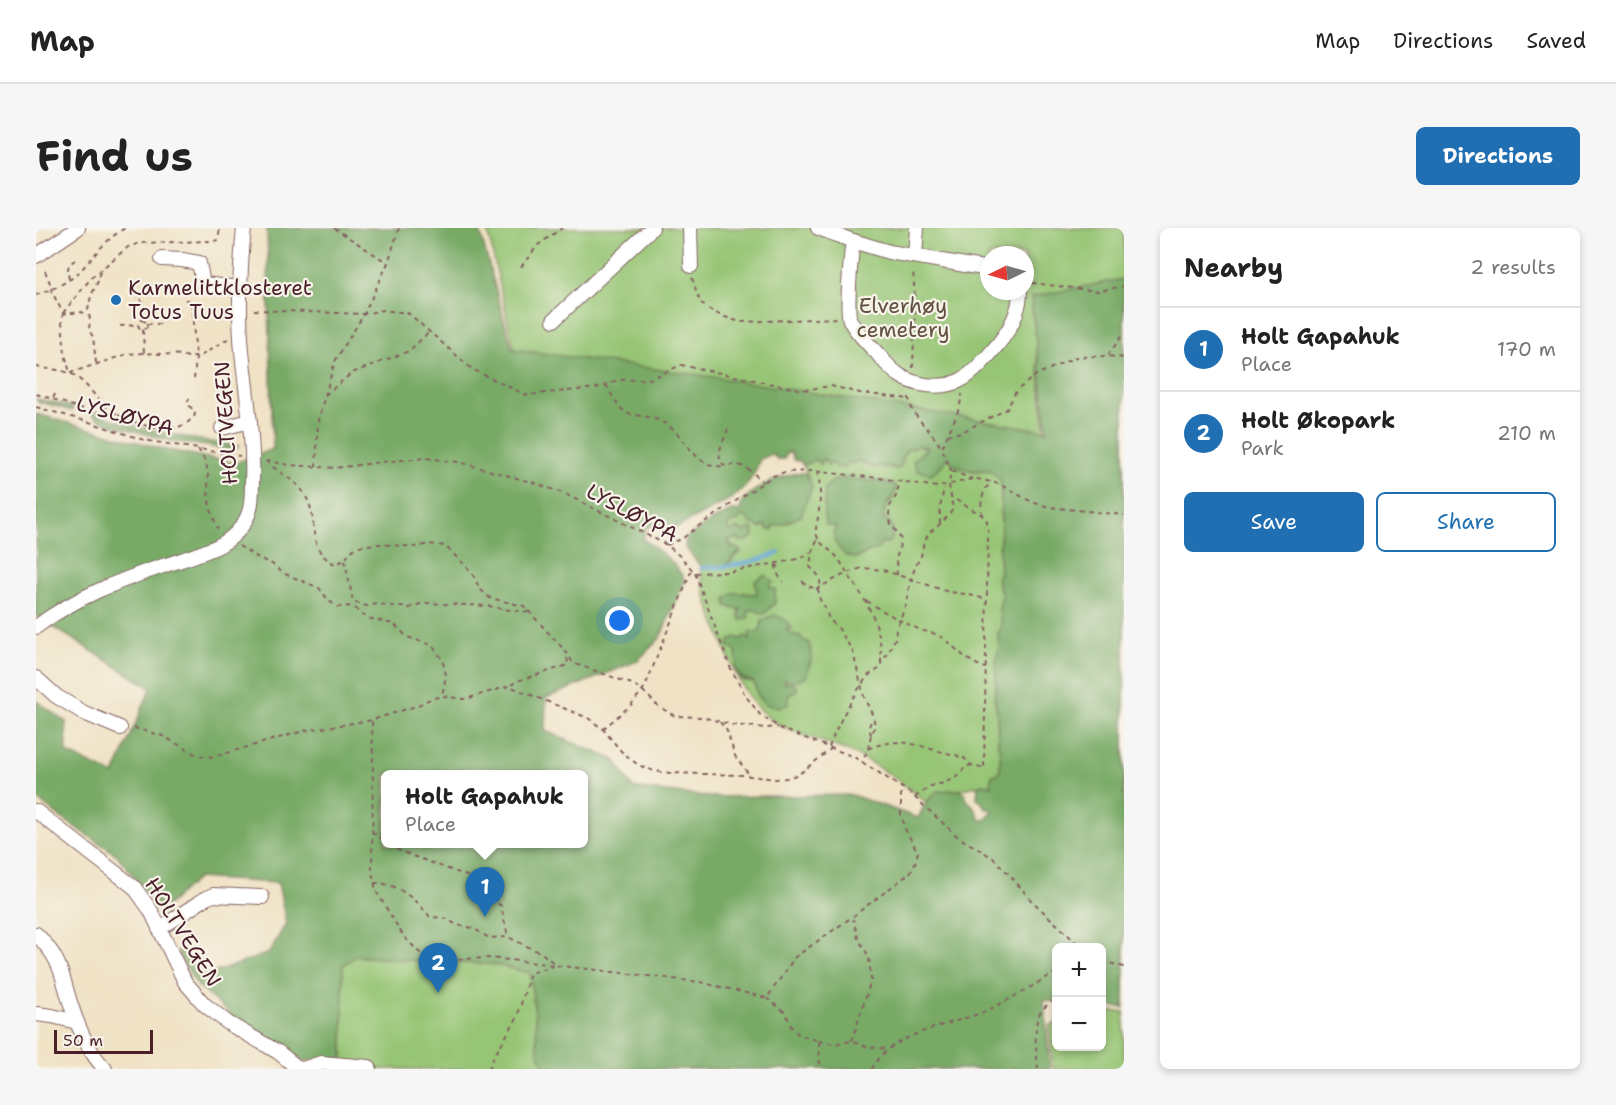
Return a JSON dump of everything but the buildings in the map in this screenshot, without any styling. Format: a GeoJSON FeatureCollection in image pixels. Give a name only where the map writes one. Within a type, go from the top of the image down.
{"type":"FeatureCollection","features":[{"type":"Feature","properties":{"kind":"street","name":"HOLTVEGEN"},"geometry":{"type":"LineString","coordinates":[[36,627],[55,612],[97,591],[203,553],[230,539],[243,525],[250,509],[259,460],[250,421],[241,337],[239,288],[244,228]]}},
{"type":"Feature","properties":{"kind":"street"},"geometry":{"type":"LineString","coordinates":[[554,320],[652,228]]}},
{"type":"Feature","properties":{"kind":"street"},"geometry":{"type":"LineString","coordinates":[[690,228],[691,266]]}},
{"type":"Feature","properties":{"kind":"street"},"geometry":{"type":"LineString","coordinates":[[818,228],[889,252],[980,267]]}},
{"type":"Feature","properties":{"kind":"street"},"geometry":{"type":"LineString","coordinates":[[915,256],[917,228]]}},
{"type":"Feature","properties":{"kind":"street"},"geometry":{"type":"LineString","coordinates":[[36,256],[69,230]]}},
{"type":"Feature","properties":{"kind":"street"},"geometry":{"type":"LineString","coordinates":[[853,241],[850,261],[849,317],[889,366],[900,376],[912,381],[944,386],[955,383],[966,376],[987,357],[1009,330],[1017,313],[1019,300]]}},
{"type":"Feature","properties":{"kind":"street"},"geometry":{"type":"LineString","coordinates":[[162,260],[199,263],[203,284],[239,288]]}},
{"type":"Feature","properties":{"kind":"street"},"geometry":{"type":"LineString","coordinates":[[222,428],[250,421]]}},
{"type":"Feature","properties":{"kind":"street"},"geometry":{"type":"LineString","coordinates":[[36,678],[56,696],[84,713],[120,728]]}},
{"type":"Feature","properties":{"kind":"street","name":"HOLTVEGEN"},"geometry":{"type":"LineString","coordinates":[[36,811],[134,887],[151,911],[185,982],[204,1004],[228,1023],[278,1052],[301,1069]]}},
{"type":"Feature","properties":{"kind":"street"},"geometry":{"type":"LineString","coordinates":[[159,929],[213,895],[262,897]]}},
{"type":"Feature","properties":{"kind":"street"},"geometry":{"type":"LineString","coordinates":[[36,934],[57,961],[77,1022],[89,1047],[105,1069]]}},
{"type":"Feature","properties":{"kind":"street"},"geometry":{"type":"LineString","coordinates":[[36,1014],[77,1022]]}},
{"type":"Feature","properties":{"kind":"street"},"geometry":{"type":"LineString","coordinates":[[301,1069],[321,1063],[369,1067]]}},
{"type":"Feature","properties":{"kind":"path"},"geometry":{"type":"LineString","coordinates":[[36,295],[51,290],[80,272],[106,241],[125,228]]}},
{"type":"Feature","properties":{"kind":"path"},"geometry":{"type":"LineString","coordinates":[[62,313],[85,284],[132,245],[214,241],[218,240],[220,228]]}},
{"type":"Feature","properties":{"kind":"path"},"geometry":{"type":"LineString","coordinates":[[334,228],[388,263]]}},
{"type":"Feature","properties":{"kind":"path"},"geometry":{"type":"LineString","coordinates":[[316,467],[318,420],[335,362],[364,314],[388,263],[399,228]]}},
{"type":"Feature","properties":{"kind":"path"},"geometry":{"type":"LineString","coordinates":[[521,267],[538,245],[562,228]]}},
{"type":"Feature","properties":{"kind":"path"},"geometry":{"type":"LineString","coordinates":[[881,662],[892,647],[906,604],[910,580],[921,556],[924,542],[930,532],[946,519],[953,509],[949,485],[951,470],[942,449],[915,416],[910,406],[915,256]]}},
{"type":"Feature","properties":{"kind":"path"},"geometry":{"type":"LineString","coordinates":[[69,279],[67,268],[75,260]]}},
{"type":"Feature","properties":{"kind":"path"},"geometry":{"type":"LineString","coordinates":[[691,266],[695,291],[700,302],[715,313],[740,322],[849,317]]}},
{"type":"Feature","properties":{"kind":"path"},"geometry":{"type":"LineString","coordinates":[[45,271],[62,313],[65,354],[70,373]]}},
{"type":"Feature","properties":{"kind":"path"},"geometry":{"type":"LineString","coordinates":[[96,363],[93,337],[89,330],[92,323],[88,310],[100,271]]}},
{"type":"Feature","properties":{"kind":"path"},"geometry":{"type":"LineString","coordinates":[[1034,284],[1098,291],[1124,286]]}},
{"type":"Feature","properties":{"kind":"path"},"geometry":{"type":"LineString","coordinates":[[120,326],[138,325],[142,320],[141,299]]}},
{"type":"Feature","properties":{"kind":"path"},"geometry":{"type":"LineString","coordinates":[[185,300],[191,300],[196,357],[194,380]]}},
{"type":"Feature","properties":{"kind":"path"},"geometry":{"type":"LineString","coordinates":[[240,309],[364,314],[383,310],[408,313],[472,369],[526,395],[597,388],[620,380],[650,379],[681,366],[802,390],[831,386],[860,393],[909,399]]}},
{"type":"Feature","properties":{"kind":"path"},"geometry":{"type":"LineString","coordinates":[[62,313],[82,312],[89,316]]}},
{"type":"Feature","properties":{"kind":"path"},"geometry":{"type":"LineString","coordinates":[[142,320],[147,324],[163,324]]}},
{"type":"Feature","properties":{"kind":"path"},"geometry":{"type":"LineString","coordinates":[[144,353],[143,330],[147,324]]}},
{"type":"Feature","properties":{"kind":"path"},"geometry":{"type":"LineString","coordinates":[[138,325],[143,330]]}},
{"type":"Feature","properties":{"kind":"path"},"geometry":{"type":"LineString","coordinates":[[325,395],[352,373],[409,351],[429,332]]}},
{"type":"Feature","properties":{"kind":"path"},"geometry":{"type":"LineString","coordinates":[[1108,356],[1124,333]]}},
{"type":"Feature","properties":{"kind":"path"},"geometry":{"type":"LineString","coordinates":[[70,373],[127,354],[196,357],[206,353],[227,338],[241,337]]}},
{"type":"Feature","properties":{"kind":"path"},"geometry":{"type":"LineString","coordinates":[[946,435],[962,432],[1007,409],[1016,390],[1036,375],[1076,357],[1124,357]]}},
{"type":"Feature","properties":{"kind":"path"},"geometry":{"type":"LineString","coordinates":[[36,367],[70,373],[87,386],[109,409],[122,417],[162,428],[179,427],[189,422],[195,415],[188,403],[191,395]]}},
{"type":"Feature","properties":{"kind":"path"},"geometry":{"type":"LineString","coordinates":[[942,449],[962,397],[966,376]]}},
{"type":"Feature","properties":{"kind":"path"},"geometry":{"type":"LineString","coordinates":[[606,385],[616,402],[627,414],[650,417],[666,424],[685,441],[696,457],[712,466],[741,465],[763,482]]}},
{"type":"Feature","properties":{"kind":"path"},"geometry":{"type":"LineString","coordinates":[[54,398],[57,391]]}},
{"type":"Feature","properties":{"kind":"path"},"geometry":{"type":"LineString","coordinates":[[36,394],[54,398],[73,407],[104,414],[117,413]]}},
{"type":"Feature","properties":{"kind":"path","name":"LYSLØYPA"},"geometry":{"type":"LineString","coordinates":[[36,407],[144,440],[290,465],[335,468],[424,458],[459,462],[565,494],[667,545],[695,573],[719,641],[735,677],[758,713],[778,727],[831,747],[862,762],[901,786],[958,837],[1000,864],[1031,900],[1077,943]]}},
{"type":"Feature","properties":{"kind":"path"},"geometry":{"type":"LineString","coordinates":[[725,466],[718,456],[728,429]]}},
{"type":"Feature","properties":{"kind":"path"},"geometry":{"type":"LineString","coordinates":[[198,448],[209,473],[209,499],[220,532],[244,551],[272,564],[283,573],[319,588],[329,601],[338,607],[355,606]]}},
{"type":"Feature","properties":{"kind":"path"},"geometry":{"type":"LineString","coordinates":[[259,460],[291,478],[305,494],[310,507],[314,540],[318,550],[324,558],[335,564],[345,560],[358,546],[378,544],[417,547],[429,544],[445,546],[466,566],[479,588],[490,598],[524,606],[567,653],[573,663],[632,684],[658,706],[675,716],[702,717],[733,725],[778,727]]}},
{"type":"Feature","properties":{"kind":"path"},"geometry":{"type":"LineString","coordinates":[[951,470],[972,479],[999,484],[1032,502],[1049,507],[1124,515]]}},
{"type":"Feature","properties":{"kind":"path"},"geometry":{"type":"LineString","coordinates":[[667,545],[683,538],[763,482],[781,473],[817,472],[933,487],[944,487],[972,479]]}},
{"type":"Feature","properties":{"kind":"path"},"geometry":{"type":"LineString","coordinates":[[509,686],[588,718],[603,729],[621,751],[638,765],[654,771],[742,775],[775,779],[794,776],[807,768],[831,747],[837,727],[862,686],[880,667],[882,645],[867,601],[838,558],[822,545],[818,538],[816,528],[820,480],[817,472]]}},
{"type":"Feature","properties":{"kind":"path"},"geometry":{"type":"LineString","coordinates":[[897,575],[896,560],[901,540],[891,524],[889,509],[900,481]]}},
{"type":"Feature","properties":{"kind":"path"},"geometry":{"type":"LineString","coordinates":[[982,515],[982,495],[991,482]]}},
{"type":"Feature","properties":{"kind":"path"},"geometry":{"type":"LineString","coordinates":[[940,524],[944,487]]}},
{"type":"Feature","properties":{"kind":"path"},"geometry":{"type":"LineString","coordinates":[[868,749],[887,742],[926,746],[943,753],[957,755],[971,765],[984,769],[987,521],[982,515],[951,497]]}},
{"type":"Feature","properties":{"kind":"path"},"geometry":{"type":"LineString","coordinates":[[818,538],[812,552],[810,567],[821,580],[820,586]]}},
{"type":"Feature","properties":{"kind":"path"},"geometry":{"type":"LineString","coordinates":[[695,573],[728,572],[802,558],[812,552]]}},
{"type":"Feature","properties":{"kind":"path"},"geometry":{"type":"LineString","coordinates":[[345,560],[353,602],[362,615],[394,624],[407,637],[432,645],[442,659],[446,676],[442,696]]}},
{"type":"Feature","properties":{"kind":"path"},"geometry":{"type":"LineString","coordinates":[[770,564],[782,568]]}},
{"type":"Feature","properties":{"kind":"path"},"geometry":{"type":"LineString","coordinates":[[776,565],[777,573],[783,582]]}},
{"type":"Feature","properties":{"kind":"path"},"geometry":{"type":"LineString","coordinates":[[816,589],[862,568],[883,570],[949,592],[987,599]]}},
{"type":"Feature","properties":{"kind":"path"},"geometry":{"type":"LineString","coordinates":[[603,729],[631,705],[643,691],[692,569]]}},
{"type":"Feature","properties":{"kind":"path"},"geometry":{"type":"LineString","coordinates":[[802,581],[807,586],[818,589],[820,600],[829,619],[839,629],[853,652],[864,697],[875,726],[862,762]]}},
{"type":"Feature","properties":{"kind":"path"},"geometry":{"type":"LineString","coordinates":[[867,601],[920,630],[936,634],[970,661],[979,667],[986,668]]}},
{"type":"Feature","properties":{"kind":"path"},"geometry":{"type":"LineString","coordinates":[[353,602],[366,606],[377,604],[409,608],[423,603],[489,606],[529,612]]}},
{"type":"Feature","properties":{"kind":"path"},"geometry":{"type":"LineString","coordinates":[[120,728],[124,726],[163,736],[197,755],[213,758],[303,731],[372,720],[416,706],[429,699],[442,696],[469,698],[568,665],[567,653]]}},
{"type":"Feature","properties":{"kind":"path"},"geometry":{"type":"LineString","coordinates":[[372,720],[372,871],[374,883],[376,891],[404,937],[427,960],[490,958],[700,982],[767,998],[786,1012],[791,1026],[798,1034],[833,1044],[852,1041],[867,1047],[889,1049]]}},
{"type":"Feature","properties":{"kind":"path"},"geometry":{"type":"LineString","coordinates":[[720,722],[728,731],[735,756],[750,776]]}},
{"type":"Feature","properties":{"kind":"path"},"geometry":{"type":"LineString","coordinates":[[915,797],[931,786],[960,775],[964,768],[971,765]]}},
{"type":"Feature","properties":{"kind":"path"},"geometry":{"type":"LineString","coordinates":[[767,998],[795,957],[910,873],[918,852],[906,831],[901,815],[901,786]]}},
{"type":"Feature","properties":{"kind":"path"},"geometry":{"type":"LineString","coordinates":[[372,832],[381,838]]}},
{"type":"Feature","properties":{"kind":"path"},"geometry":{"type":"LineString","coordinates":[[396,848],[466,876],[501,906],[508,937]]}},
{"type":"Feature","properties":{"kind":"path"},"geometry":{"type":"LineString","coordinates":[[374,883],[382,883],[404,892],[430,917],[445,918],[457,925],[473,928],[489,938],[508,937],[543,954],[556,965]]}},
{"type":"Feature","properties":{"kind":"path"},"geometry":{"type":"LineString","coordinates":[[852,917],[858,938],[869,957],[871,980],[852,1041]]}},
{"type":"Feature","properties":{"kind":"path"},"geometry":{"type":"LineString","coordinates":[[1106,962],[1124,967]]}},
{"type":"Feature","properties":{"kind":"path"},"geometry":{"type":"LineString","coordinates":[[489,1069],[517,1018],[530,973],[556,965]]}},
{"type":"Feature","properties":{"kind":"path"},"geometry":{"type":"LineString","coordinates":[[872,1069],[889,1049],[904,1040],[987,1010],[1052,974]]}},
{"type":"Feature","properties":{"kind":"path"},"geometry":{"type":"LineString","coordinates":[[1038,1069],[1035,1038],[1038,1021],[1041,1011],[1052,1001]]}},
{"type":"Feature","properties":{"kind":"path"},"geometry":{"type":"LineString","coordinates":[[819,1041],[820,1069]]}},
{"type":"Feature","properties":{"kind":"green space"},"geometry":{"type":"Polygon","coordinates":[[[267,228],[479,228],[512,349],[720,378],[1047,431],[1031,300],[1034,300],[1034,296],[1124,279],[1124,1008],[1106,1006],[1106,943],[1052,943],[1052,1001],[1044,1000],[1050,1069],[545,1069],[538,1051],[530,973],[492,964],[356,956],[343,965],[343,1059],[304,1061],[234,1018],[198,986],[177,951],[183,948],[198,971],[208,975],[269,953],[286,923],[278,883],[198,878],[161,911],[117,855],[57,815],[36,798],[36,701],[66,722],[67,753],[114,775],[151,688],[36,616],[36,414],[163,449],[235,463],[273,449],[267,228]],[[918,445],[913,449],[909,448],[902,457],[903,462],[899,469],[873,467],[859,461],[852,464],[848,462],[846,468],[836,467],[831,462],[827,465],[825,459],[821,464],[814,459],[803,465],[800,461],[794,460],[791,452],[787,453],[784,459],[777,459],[772,454],[760,459],[746,486],[732,498],[678,527],[655,525],[646,528],[643,539],[672,562],[685,580],[660,638],[637,661],[546,698],[545,731],[615,760],[633,788],[709,797],[852,795],[918,818],[926,802],[938,791],[960,790],[966,794],[966,799],[983,821],[992,812],[991,809],[986,809],[977,798],[978,786],[983,784],[992,786],[992,775],[998,774],[1000,769],[997,711],[994,697],[996,659],[999,649],[998,634],[1001,626],[999,607],[1002,597],[997,578],[1000,573],[1001,481],[990,470],[961,468],[947,457],[943,464],[931,474],[917,471],[913,461],[927,448],[925,446],[921,448],[918,445]]]}},
{"type":"Feature","properties":{"kind":"green space","name":"Elverhøy cemetery"},"geometry":{"type":"Polygon","coordinates":[[[487,228],[1124,228],[1124,279],[1034,296],[1034,246],[980,246],[980,300],[1031,300],[1045,431],[514,349],[487,228]]]}},
{"type":"Feature","properties":{"kind":"green space"},"geometry":{"type":"Polygon","coordinates":[[[36,399],[73,407],[72,411],[39,403],[36,399]]]}},
{"type":"Feature","properties":{"kind":"green space"},"geometry":{"type":"Polygon","coordinates":[[[87,411],[138,427],[239,446],[234,450],[172,441],[114,425],[98,419],[87,411]]]}},
{"type":"Feature","properties":{"kind":"green space"},"geometry":{"type":"Polygon","coordinates":[[[918,445],[927,448],[913,461],[931,474],[943,464],[947,457],[971,471],[990,470],[1001,481],[1000,573],[997,578],[1002,597],[999,607],[1001,626],[998,635],[999,649],[996,659],[994,697],[997,711],[1000,769],[993,786],[983,784],[960,790],[938,791],[926,802],[873,764],[842,749],[792,731],[769,718],[759,709],[746,693],[732,665],[708,602],[701,575],[701,567],[717,567],[732,561],[736,555],[728,540],[739,538],[746,541],[753,537],[754,534],[739,529],[732,531],[727,529],[728,524],[742,516],[755,524],[766,525],[773,529],[773,526],[781,525],[812,487],[803,465],[814,458],[821,463],[822,459],[831,462],[836,467],[845,467],[848,462],[859,461],[873,467],[898,469],[902,457],[909,448],[913,449],[918,445]],[[842,478],[836,526],[833,533],[856,558],[879,548],[883,514],[887,504],[892,501],[895,484],[842,478]],[[772,582],[756,588],[758,594],[749,595],[744,592],[738,608],[748,612],[753,609],[759,612],[775,603],[775,589],[770,588],[772,582]],[[761,627],[758,633],[736,652],[740,676],[742,680],[754,682],[758,697],[788,696],[792,693],[784,683],[786,679],[806,677],[812,656],[798,638],[786,631],[791,628],[761,627]]]}},
{"type":"Feature","properties":{"kind":"green space"},"geometry":{"type":"Polygon","coordinates":[[[797,473],[806,473],[812,486],[801,516],[773,526],[773,530],[767,529],[766,525],[760,528],[751,524],[747,518],[742,516],[738,521],[728,524],[728,529],[732,531],[736,528],[744,532],[750,528],[754,529],[753,537],[746,541],[740,541],[739,538],[728,540],[731,548],[735,547],[741,552],[724,566],[701,567],[685,547],[686,538],[731,511],[740,511],[742,501],[761,486],[797,473]]]}},
{"type":"Feature","properties":{"kind":"green space"},"geometry":{"type":"Polygon","coordinates":[[[842,478],[895,484],[897,488],[884,515],[884,520],[889,521],[893,529],[892,539],[881,544],[879,548],[856,558],[846,556],[837,546],[834,539],[836,526],[826,525],[824,515],[825,488],[833,481],[842,478]]]}},
{"type":"Feature","properties":{"kind":"green space"},"geometry":{"type":"Polygon","coordinates":[[[765,575],[773,581],[770,588],[775,589],[775,603],[764,614],[753,609],[748,612],[748,618],[741,620],[739,614],[741,609],[727,606],[726,599],[734,593],[757,594],[755,581],[765,575]]]}},
{"type":"Feature","properties":{"kind":"green space"},"geometry":{"type":"Polygon","coordinates":[[[775,615],[784,619],[792,628],[786,631],[800,635],[801,639],[809,643],[812,656],[806,677],[793,681],[785,680],[784,683],[793,684],[797,690],[788,696],[789,704],[777,707],[762,701],[754,682],[738,674],[735,667],[737,665],[736,652],[728,645],[736,637],[740,639],[747,636],[750,640],[750,631],[758,633],[762,620],[775,615]]]}},
{"type":"Feature","properties":{"kind":"green space"},"geometry":{"type":"Polygon","coordinates":[[[355,956],[492,964],[530,973],[538,1051],[545,1069],[344,1069],[343,965],[355,956]]]}},
{"type":"Feature","properties":{"kind":"green space"},"geometry":{"type":"Polygon","coordinates":[[[1106,1011],[1124,1012],[1124,1069],[1053,1069],[1049,1026],[1052,1025],[1052,1051],[1106,1051],[1106,1011]]]}},
{"type":"Feature","properties":{"kind":"waterway"},"geometry":{"type":"LineString","coordinates":[[701,568],[741,564],[779,553]]}},
{"type":"Feature","properties":{"kind":"place","name":"Karmelittklosteret Totus Tuus"},"geometry":{"type":"Point","coordinates":[116,300]}},
{"type":"Feature","properties":{"kind":"place","name":"Holt Gapahuk"},"geometry":{"type":"Point","coordinates":[485,917]}},
{"type":"Feature","properties":{"kind":"place","name":"Holt Økopark"},"geometry":{"type":"Point","coordinates":[438,993]}}]}
